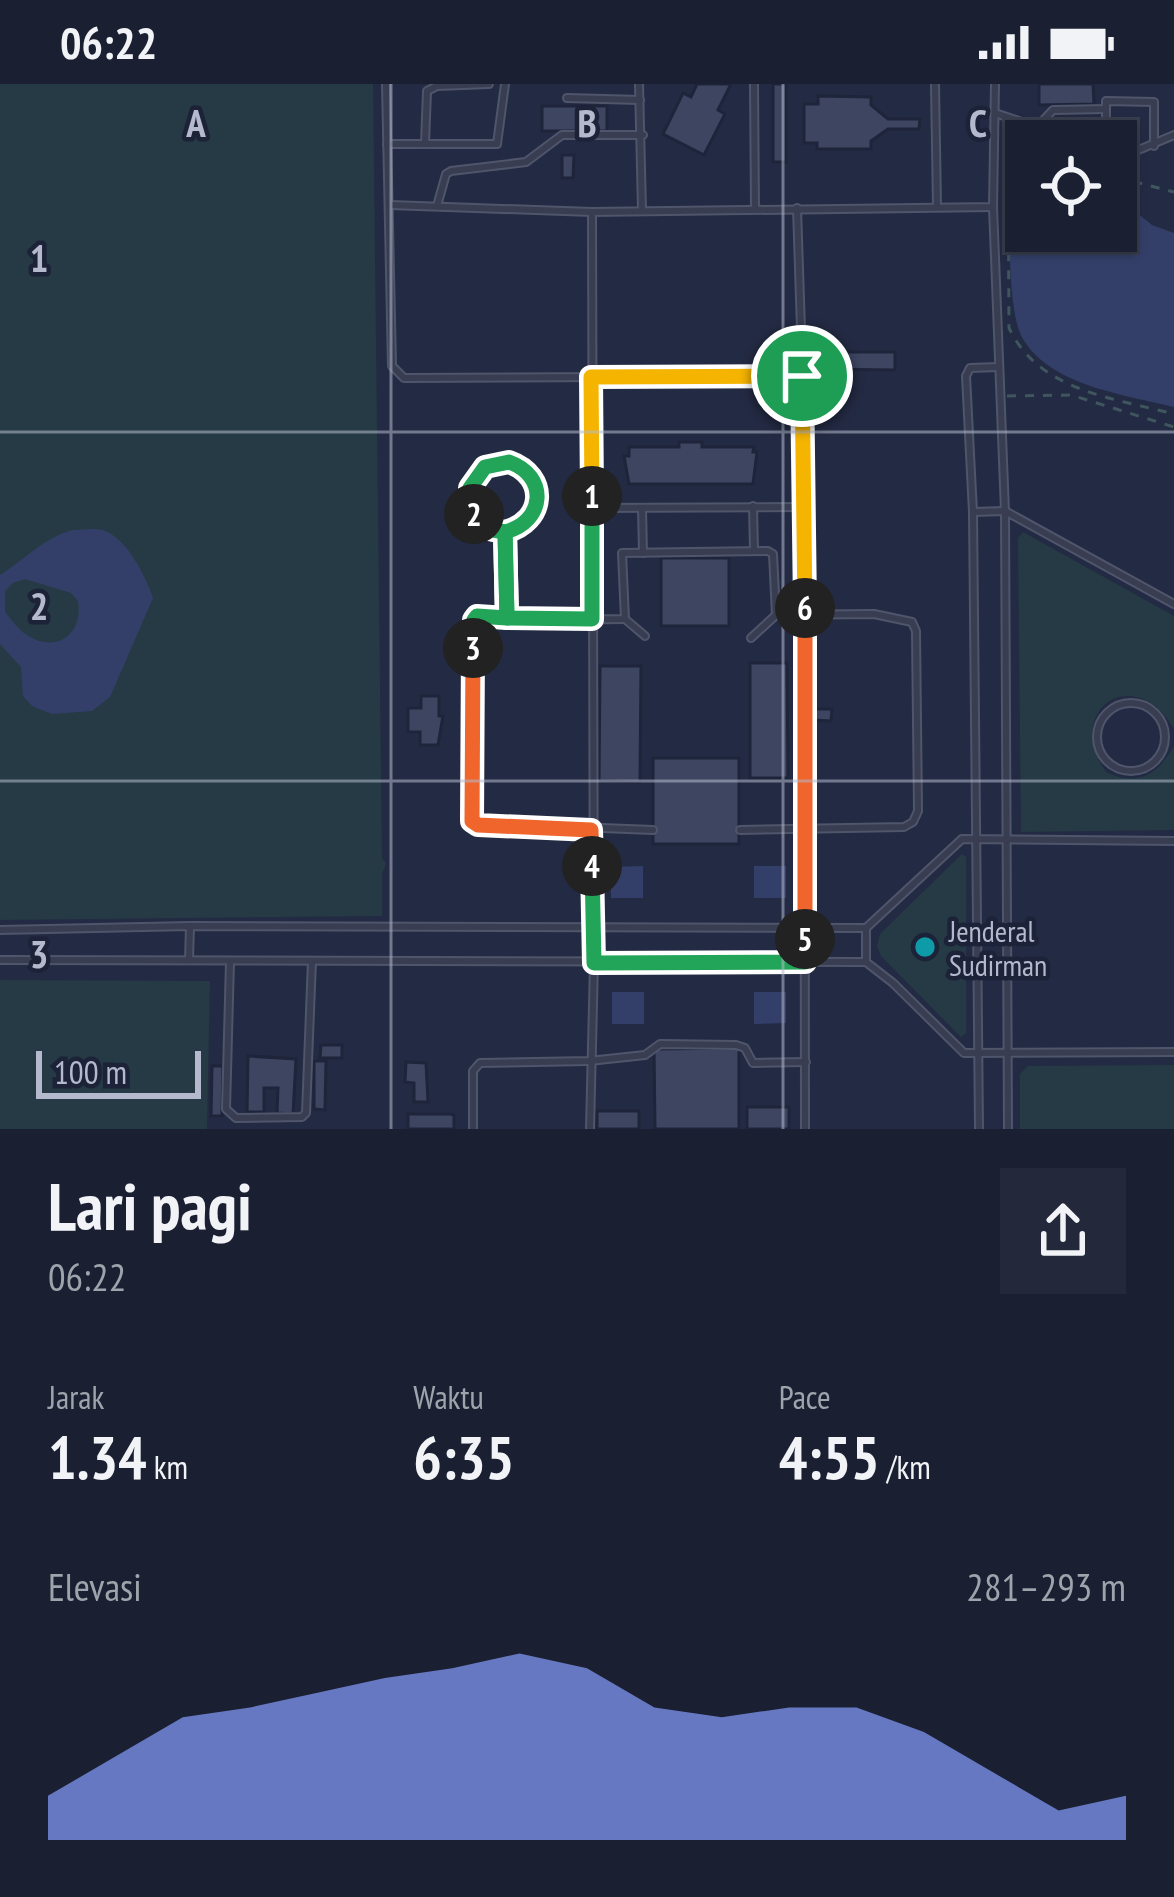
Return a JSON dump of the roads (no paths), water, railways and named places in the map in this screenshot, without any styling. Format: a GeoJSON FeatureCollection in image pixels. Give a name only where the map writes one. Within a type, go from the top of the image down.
{"type":"FeatureCollection","features":[{"type":"Feature","properties":{"kind":"lane"},"geometry":{"type":"LineString","coordinates":[[386,84],[392,366],[396,374],[404,378],[802,376]]}},
{"type":"Feature","properties":{"kind":"lane"},"geometry":{"type":"LineString","coordinates":[[425,144],[427,91],[437,86],[489,84]]}},
{"type":"Feature","properties":{"kind":"lane"},"geometry":{"type":"LineString","coordinates":[[387,145],[497,144],[506,84]]}},
{"type":"Feature","properties":{"kind":"lane"},"geometry":{"type":"LineString","coordinates":[[639,84],[642,210]]}},
{"type":"Feature","properties":{"kind":"lane"},"geometry":{"type":"LineString","coordinates":[[754,84],[755,208]]}},
{"type":"Feature","properties":{"kind":"lane"},"geometry":{"type":"LineString","coordinates":[[935,84],[938,207]]}},
{"type":"Feature","properties":{"kind":"lane"},"geometry":{"type":"LineString","coordinates":[[995,84],[993,207],[1005,511],[1008,1129]]}},
{"type":"Feature","properties":{"kind":"lane"},"geometry":{"type":"LineString","coordinates":[[567,98],[640,100]]}},
{"type":"Feature","properties":{"kind":"lane"},"geometry":{"type":"LineString","coordinates":[[1106,120],[1106,101],[1154,102],[1154,146]]}},
{"type":"Feature","properties":{"kind":"lane"},"geometry":{"type":"LineString","coordinates":[[1044,120],[1053,110],[1106,109]]}},
{"type":"Feature","properties":{"kind":"lane"},"geometry":{"type":"LineString","coordinates":[[995,113],[1014,120]]}},
{"type":"Feature","properties":{"kind":"lane"},"geometry":{"type":"LineString","coordinates":[[437,206],[451,171],[526,162],[562,135],[643,134]]}},
{"type":"Feature","properties":{"kind":"lane"},"geometry":{"type":"LineString","coordinates":[[1137,151],[1174,135]]}},
{"type":"Feature","properties":{"kind":"lane"},"geometry":{"type":"LineString","coordinates":[[390,205],[592,212],[993,207]]}},
{"type":"Feature","properties":{"kind":"lane"},"geometry":{"type":"LineString","coordinates":[[797,208],[804,506],[806,1129]]}},
{"type":"Feature","properties":{"kind":"lane"},"geometry":{"type":"LineString","coordinates":[[590,1129],[594,963],[592,212]]}},
{"type":"Feature","properties":{"kind":"lane"},"geometry":{"type":"LineString","coordinates":[[979,1129],[974,512],[967,372],[998,367]]}},
{"type":"Feature","properties":{"kind":"lane"},"geometry":{"type":"LineString","coordinates":[[496,462],[522,466],[537,486],[536,511],[528,522],[505,532],[482,523],[470,501],[476,476],[496,462]]}},
{"type":"Feature","properties":{"kind":"lane"},"geometry":{"type":"LineString","coordinates":[[753,506],[754,550]]}},
{"type":"Feature","properties":{"kind":"lane"},"geometry":{"type":"LineString","coordinates":[[592,508],[804,506]]}},
{"type":"Feature","properties":{"kind":"lane"},"geometry":{"type":"LineString","coordinates":[[642,508],[643,553]]}},
{"type":"Feature","properties":{"kind":"lane"},"geometry":{"type":"LineString","coordinates":[[974,512],[1005,511],[1174,604]]}},
{"type":"Feature","properties":{"kind":"lane"},"geometry":{"type":"LineString","coordinates":[[505,532],[507,618]]}},
{"type":"Feature","properties":{"kind":"lane"},"geometry":{"type":"LineString","coordinates":[[625,619],[622,554],[754,550],[773,554],[776,615]]}},
{"type":"Feature","properties":{"kind":"lane"},"geometry":{"type":"LineString","coordinates":[[646,636],[625,619],[483,614],[474,620],[472,821],[478,825],[653,830]]}},
{"type":"Feature","properties":{"kind":"lane"},"geometry":{"type":"LineString","coordinates":[[740,830],[904,827],[918,811],[916,632],[912,622],[874,614],[776,615],[751,638]]}},
{"type":"Feature","properties":{"kind":"lane"},"geometry":{"type":"LineString","coordinates":[[1141,703],[1159,716],[1170,738],[1149,766],[1127,771],[1107,761],[1097,729],[1108,710],[1141,703]]}},
{"type":"Feature","properties":{"kind":"lane"},"geometry":{"type":"LineString","coordinates":[[0,930],[866,928],[956,843],[977,838],[1174,841]]}},
{"type":"Feature","properties":{"kind":"lane"},"geometry":{"type":"LineString","coordinates":[[189,960],[190,926]]}},
{"type":"Feature","properties":{"kind":"lane"},"geometry":{"type":"LineString","coordinates":[[866,928],[866,962]]}},
{"type":"Feature","properties":{"kind":"lane"},"geometry":{"type":"LineString","coordinates":[[0,960],[866,962],[958,1049],[980,1053],[1174,1052]]}},
{"type":"Feature","properties":{"kind":"lane"},"geometry":{"type":"LineString","coordinates":[[230,961],[226,1109],[236,1118],[305,1116],[312,961]]}},
{"type":"Feature","properties":{"kind":"lane"},"geometry":{"type":"LineString","coordinates":[[473,1129],[473,1071],[477,1065],[645,1055],[660,1044],[736,1046],[745,1048],[753,1063],[806,1062]]}},
{"type":"Feature","properties":{"kind":"water"},"geometry":{"type":"Polygon","coordinates":[[[1137,213],[1174,233],[1174,407],[1091,386],[1052,368],[1023,339],[1011,252],[1137,252],[1137,213]]]}},
{"type":"Feature","properties":{"kind":"water"},"geometry":{"type":"Polygon","coordinates":[[[91,529],[111,534],[134,558],[153,598],[110,697],[92,711],[52,714],[32,706],[23,696],[21,667],[0,644],[0,575],[62,534],[91,529]],[[25,579],[5,591],[5,612],[24,633],[56,642],[76,624],[78,601],[71,593],[25,579]]]}},
{"type":"Feature","properties":{"kind":"water"},"geometry":{"type":"Polygon","coordinates":[[[643,866],[643,898],[611,898],[611,867],[643,866]]]}},
{"type":"Feature","properties":{"kind":"water"},"geometry":{"type":"Polygon","coordinates":[[[754,866],[786,866],[786,898],[754,898],[754,866]]]}},
{"type":"Feature","properties":{"kind":"water"},"geometry":{"type":"Polygon","coordinates":[[[612,992],[644,992],[644,1024],[612,1024],[612,992]]]}},
{"type":"Feature","properties":{"kind":"water"},"geometry":{"type":"Polygon","coordinates":[[[754,992],[786,992],[786,1023],[754,1024],[754,992]]]}},
{"type":"Feature","properties":{"kind":"place","name":"Jenderal Sudirman"},"geometry":{"type":"Point","coordinates":[925,947]}}]}
